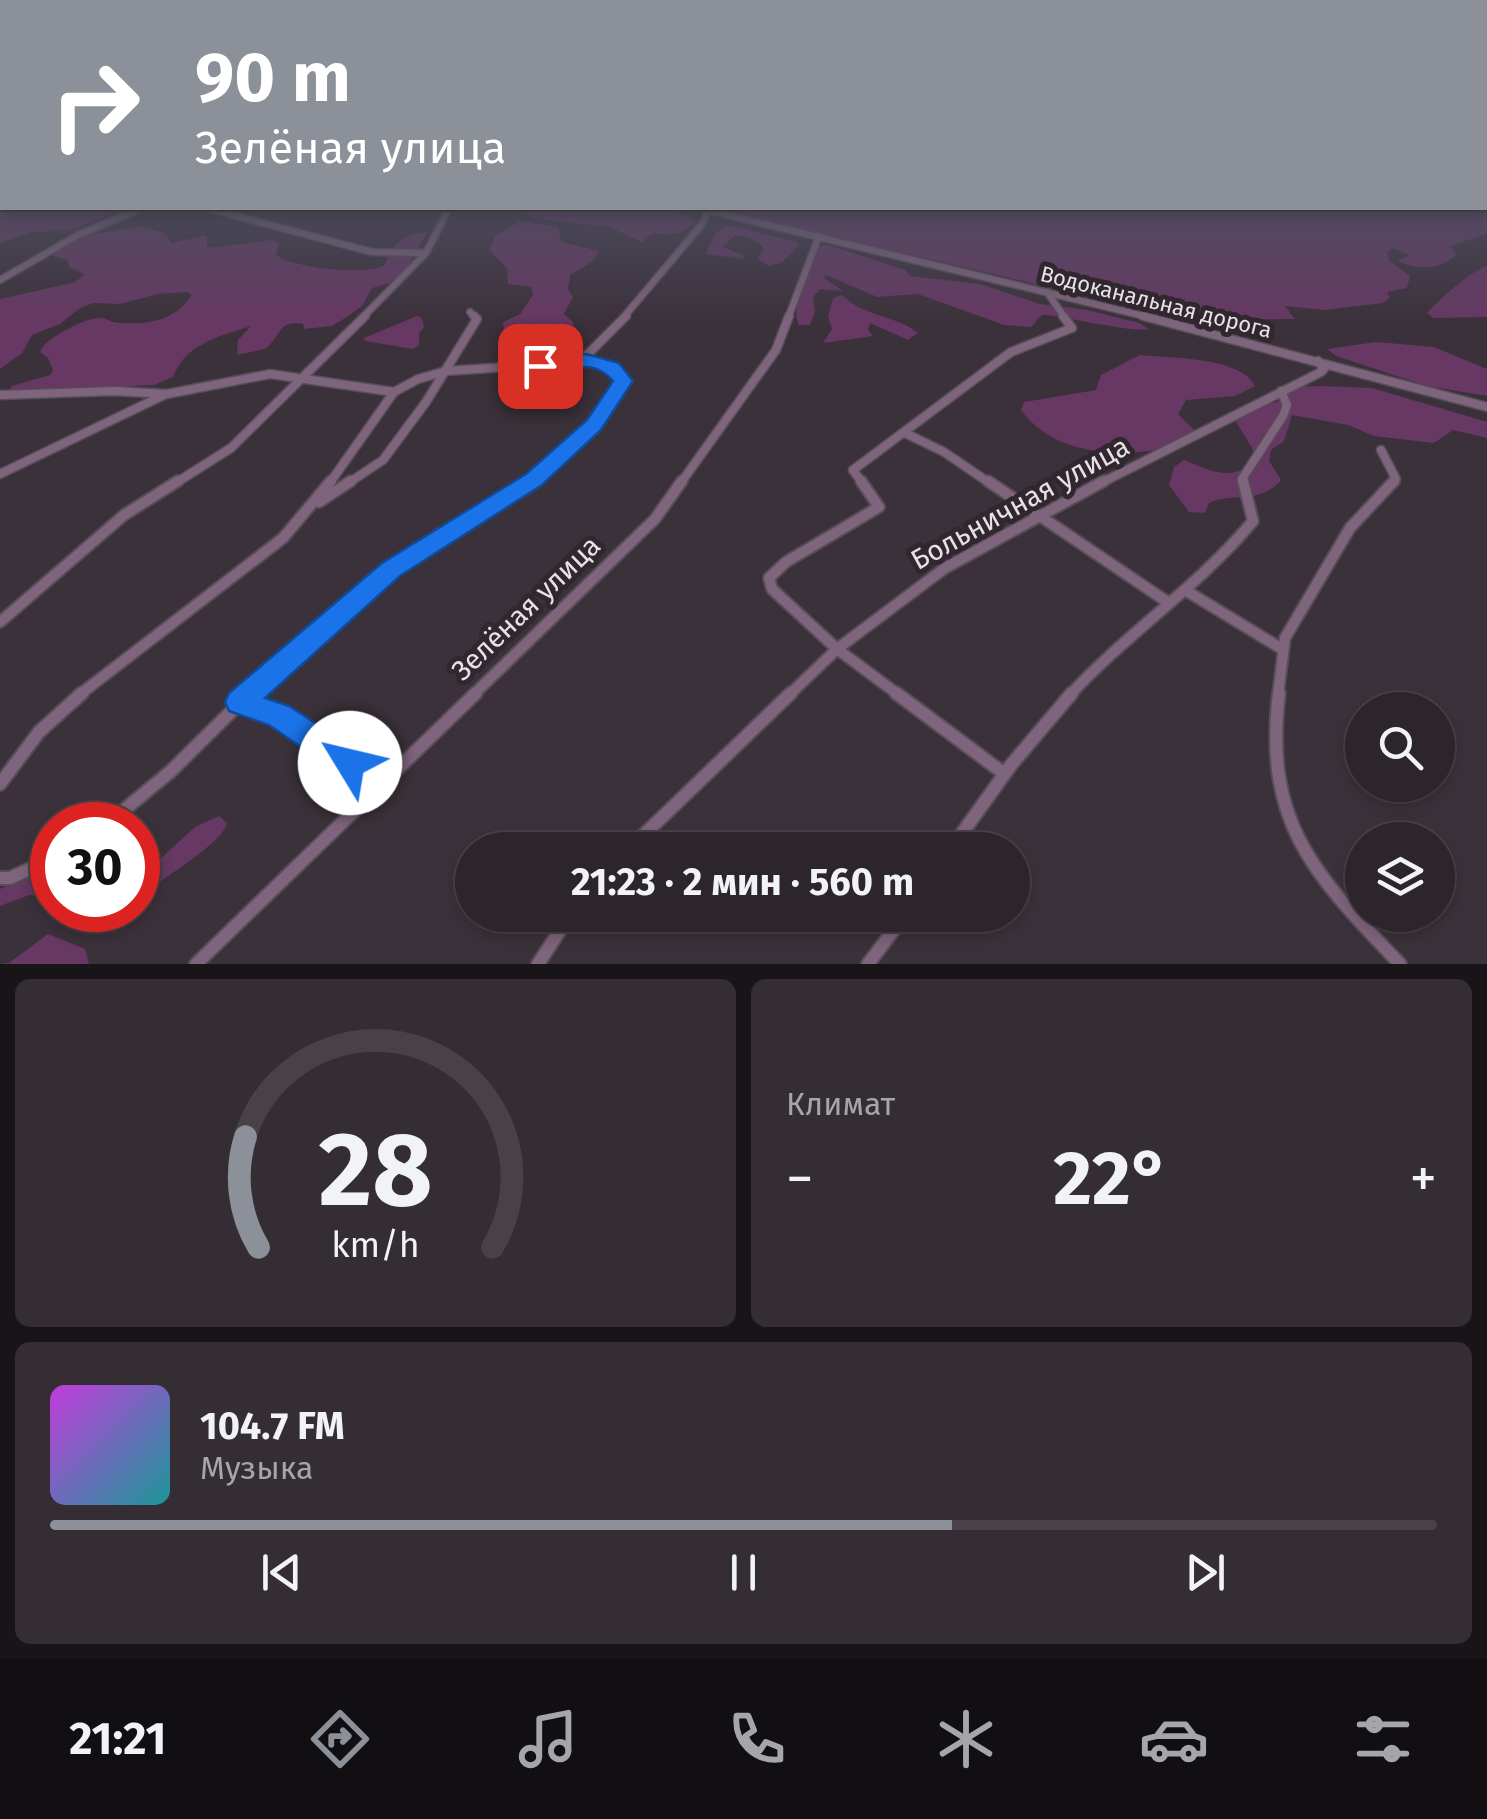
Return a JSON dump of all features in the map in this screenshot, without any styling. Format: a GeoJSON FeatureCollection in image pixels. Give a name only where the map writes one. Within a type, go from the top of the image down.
{"type":"FeatureCollection","features":[{"type":"Feature","properties":{"kind":"street"},"geometry":{"type":"LineString","coordinates":[[0,280],[85,232]]}},
{"type":"Feature","properties":{"kind":"street"},"geometry":{"type":"LineString","coordinates":[[297,232],[372,252],[426,253]]}},
{"type":"Feature","properties":{"kind":"street"},"geometry":{"type":"LineString","coordinates":[[0,622],[124,514],[216,460],[305,378],[354,322],[411,270],[437,232]]}},
{"type":"Feature","properties":{"kind":"street"},"geometry":{"type":"LineString","coordinates":[[586,360],[696,232]]}},
{"type":"Feature","properties":{"kind":"street","name":"Водоканальная дорога"},"geometry":{"type":"LineString","coordinates":[[802,232],[1487,407]]}},
{"type":"Feature","properties":{"kind":"street","name":"Зелёная улица"},"geometry":{"type":"LineString","coordinates":[[196,964],[655,519],[776,350],[819,236]]}},
{"type":"Feature","properties":{"kind":"street"},"geometry":{"type":"LineString","coordinates":[[1002,772],[837,648],[772,589],[768,578],[786,562],[879,507],[853,476],[853,470],[1011,352],[1069,331],[1072,325],[1047,292]]}},
{"type":"Feature","properties":{"kind":"street"},"geometry":{"type":"LineString","coordinates":[[0,784],[39,732],[100,675],[244,570],[314,505],[383,460],[446,372],[477,319],[470,312]]}},
{"type":"Feature","properties":{"kind":"street"},"geometry":{"type":"LineString","coordinates":[[134,802],[171,772],[240,702],[391,570],[511,497],[594,425],[624,381],[612,367],[586,360],[446,372],[418,379],[394,392],[314,505]]}},
{"type":"Feature","properties":{"kind":"street","name":"Больничная улица"},"geometry":{"type":"LineString","coordinates":[[647,832],[837,648],[945,568],[1041,514],[1323,371],[1318,361]]}},
{"type":"Feature","properties":{"kind":"street"},"geometry":{"type":"LineString","coordinates":[[0,474],[167,394],[260,374],[394,392]]}},
{"type":"Feature","properties":{"kind":"street"},"geometry":{"type":"LineString","coordinates":[[0,396],[114,391],[167,394]]}},
{"type":"Feature","properties":{"kind":"street"},"geometry":{"type":"LineString","coordinates":[[962,832],[1002,772],[1127,638],[1185,590],[1253,521],[1242,479],[1283,416],[1287,405],[1281,391]]}},
{"type":"Feature","properties":{"kind":"street"},"geometry":{"type":"LineString","coordinates":[[905,434],[944,452],[1041,514],[1169,603]]}},
{"type":"Feature","properties":{"kind":"street"},"geometry":{"type":"LineString","coordinates":[[1381,450],[1396,479],[1392,488],[1350,528],[1282,650],[1273,740],[1282,796],[1321,878],[1400,964]]}},
{"type":"Feature","properties":{"kind":"street"},"geometry":{"type":"LineString","coordinates":[[1185,590],[1282,650]]}},
{"type":"Feature","properties":{"kind":"street"},"geometry":{"type":"LineString","coordinates":[[240,702],[279,716],[379,784]]}},
{"type":"Feature","properties":{"kind":"street"},"geometry":{"type":"LineString","coordinates":[[0,878],[30,869]]}},
{"type":"Feature","properties":{"kind":"street"},"geometry":{"type":"LineString","coordinates":[[538,964],[559,932]]}},
{"type":"Feature","properties":{"kind":"street"},"geometry":{"type":"LineString","coordinates":[[868,964],[892,932]]}},
{"type":"Feature","properties":{"kind":"shaded area"},"geometry":{"type":"Polygon","coordinates":[[[0,232],[31,232],[31,232],[0,243],[0,232]]]}},
{"type":"Feature","properties":{"kind":"shaded area"},"geometry":{"type":"Polygon","coordinates":[[[161,232],[172,243],[203,236],[207,237],[207,248],[272,240],[279,243],[276,255],[285,260],[313,267],[363,270],[385,265],[400,241],[412,234],[427,233],[400,280],[372,288],[362,306],[332,326],[304,329],[303,324],[289,324],[265,349],[237,355],[238,340],[251,326],[195,349],[173,377],[154,385],[9,392],[12,386],[50,375],[53,370],[48,358],[40,352],[65,330],[99,318],[124,323],[157,320],[177,311],[192,295],[158,294],[120,304],[93,303],[80,308],[60,324],[32,335],[22,353],[0,369],[0,299],[76,282],[84,274],[69,267],[68,260],[50,255],[94,234],[161,232]]]}},
{"type":"Feature","properties":{"kind":"shaded area"},"geometry":{"type":"Polygon","coordinates":[[[502,232],[559,232],[561,242],[599,251],[593,261],[570,275],[568,289],[573,297],[564,314],[573,322],[573,330],[548,342],[551,352],[546,358],[499,358],[506,342],[503,322],[520,314],[533,295],[531,287],[508,284],[507,268],[489,250],[495,236],[502,232]]]}},
{"type":"Feature","properties":{"kind":"shaded area"},"geometry":{"type":"Polygon","coordinates":[[[621,232],[678,232],[653,233],[642,242],[621,232]]]}},
{"type":"Feature","properties":{"kind":"shaded area"},"geometry":{"type":"Polygon","coordinates":[[[755,232],[799,245],[781,263],[769,266],[758,259],[762,246],[744,236],[735,235],[722,247],[743,255],[744,259],[705,254],[715,234],[755,232]]]}},
{"type":"Feature","properties":{"kind":"shaded area"},"geometry":{"type":"Polygon","coordinates":[[[814,232],[1487,232],[1450,246],[1456,255],[1443,264],[1413,266],[1398,261],[1409,255],[1393,248],[1387,252],[1389,260],[1410,276],[1407,288],[1387,292],[1390,298],[1383,303],[1325,310],[1285,306],[1295,319],[1190,320],[814,232]]]}},
{"type":"Feature","properties":{"kind":"shaded area"},"geometry":{"type":"Polygon","coordinates":[[[821,246],[905,270],[910,276],[980,284],[1040,304],[1087,310],[1149,329],[1047,315],[1031,327],[1004,325],[918,294],[877,297],[826,275],[824,278],[843,291],[820,289],[813,297],[815,312],[810,325],[799,325],[797,308],[802,285],[821,246]]]}},
{"type":"Feature","properties":{"kind":"shaded area"},"geometry":{"type":"Polygon","coordinates":[[[1487,266],[1487,317],[1434,318],[1427,313],[1464,279],[1487,266]]]}},
{"type":"Feature","properties":{"kind":"shaded area"},"geometry":{"type":"Polygon","coordinates":[[[842,295],[860,308],[918,333],[908,340],[870,323],[868,330],[873,336],[823,343],[832,329],[828,317],[833,298],[842,295]]]}},
{"type":"Feature","properties":{"kind":"shaded area"},"geometry":{"type":"Polygon","coordinates":[[[417,316],[422,318],[424,327],[419,333],[419,345],[413,349],[365,341],[364,338],[417,316]]]}},
{"type":"Feature","properties":{"kind":"shaded area"},"geometry":{"type":"Polygon","coordinates":[[[1376,342],[1434,347],[1487,369],[1487,396],[1427,386],[1336,356],[1327,349],[1376,342]]]}},
{"type":"Feature","properties":{"kind":"shaded area"},"geometry":{"type":"Polygon","coordinates":[[[1140,355],[1221,364],[1248,376],[1255,386],[1235,396],[1186,400],[1178,414],[1197,433],[1190,443],[1146,451],[1122,453],[1076,447],[1037,427],[1021,410],[1024,402],[1096,390],[1101,375],[1140,355]]]}},
{"type":"Feature","properties":{"kind":"shaded area"},"geometry":{"type":"Polygon","coordinates":[[[1291,387],[1372,388],[1487,422],[1487,438],[1453,430],[1434,443],[1374,436],[1348,425],[1292,415],[1284,441],[1271,450],[1269,461],[1281,480],[1273,488],[1209,503],[1205,513],[1189,512],[1169,485],[1174,467],[1184,460],[1220,473],[1246,468],[1256,462],[1235,420],[1247,410],[1287,399],[1291,387]]]}},
{"type":"Feature","properties":{"kind":"shaded area"},"geometry":{"type":"Polygon","coordinates":[[[219,816],[227,823],[214,841],[160,882],[160,859],[195,827],[219,816]]]}},
{"type":"Feature","properties":{"kind":"shaded area"},"geometry":{"type":"Polygon","coordinates":[[[30,875],[30,895],[0,906],[0,889],[30,875]]]}},
{"type":"Feature","properties":{"kind":"shaded area"},"geometry":{"type":"Polygon","coordinates":[[[48,934],[85,949],[89,964],[0,964],[9,963],[48,934]]]}},
{"type":"Feature","properties":{"kind":"route"},"geometry":{"type":"LineString","coordinates":[[350,763],[279,716],[240,702],[391,570],[534,480],[594,425],[624,381],[612,367],[586,360],[540,366]]}}]}
